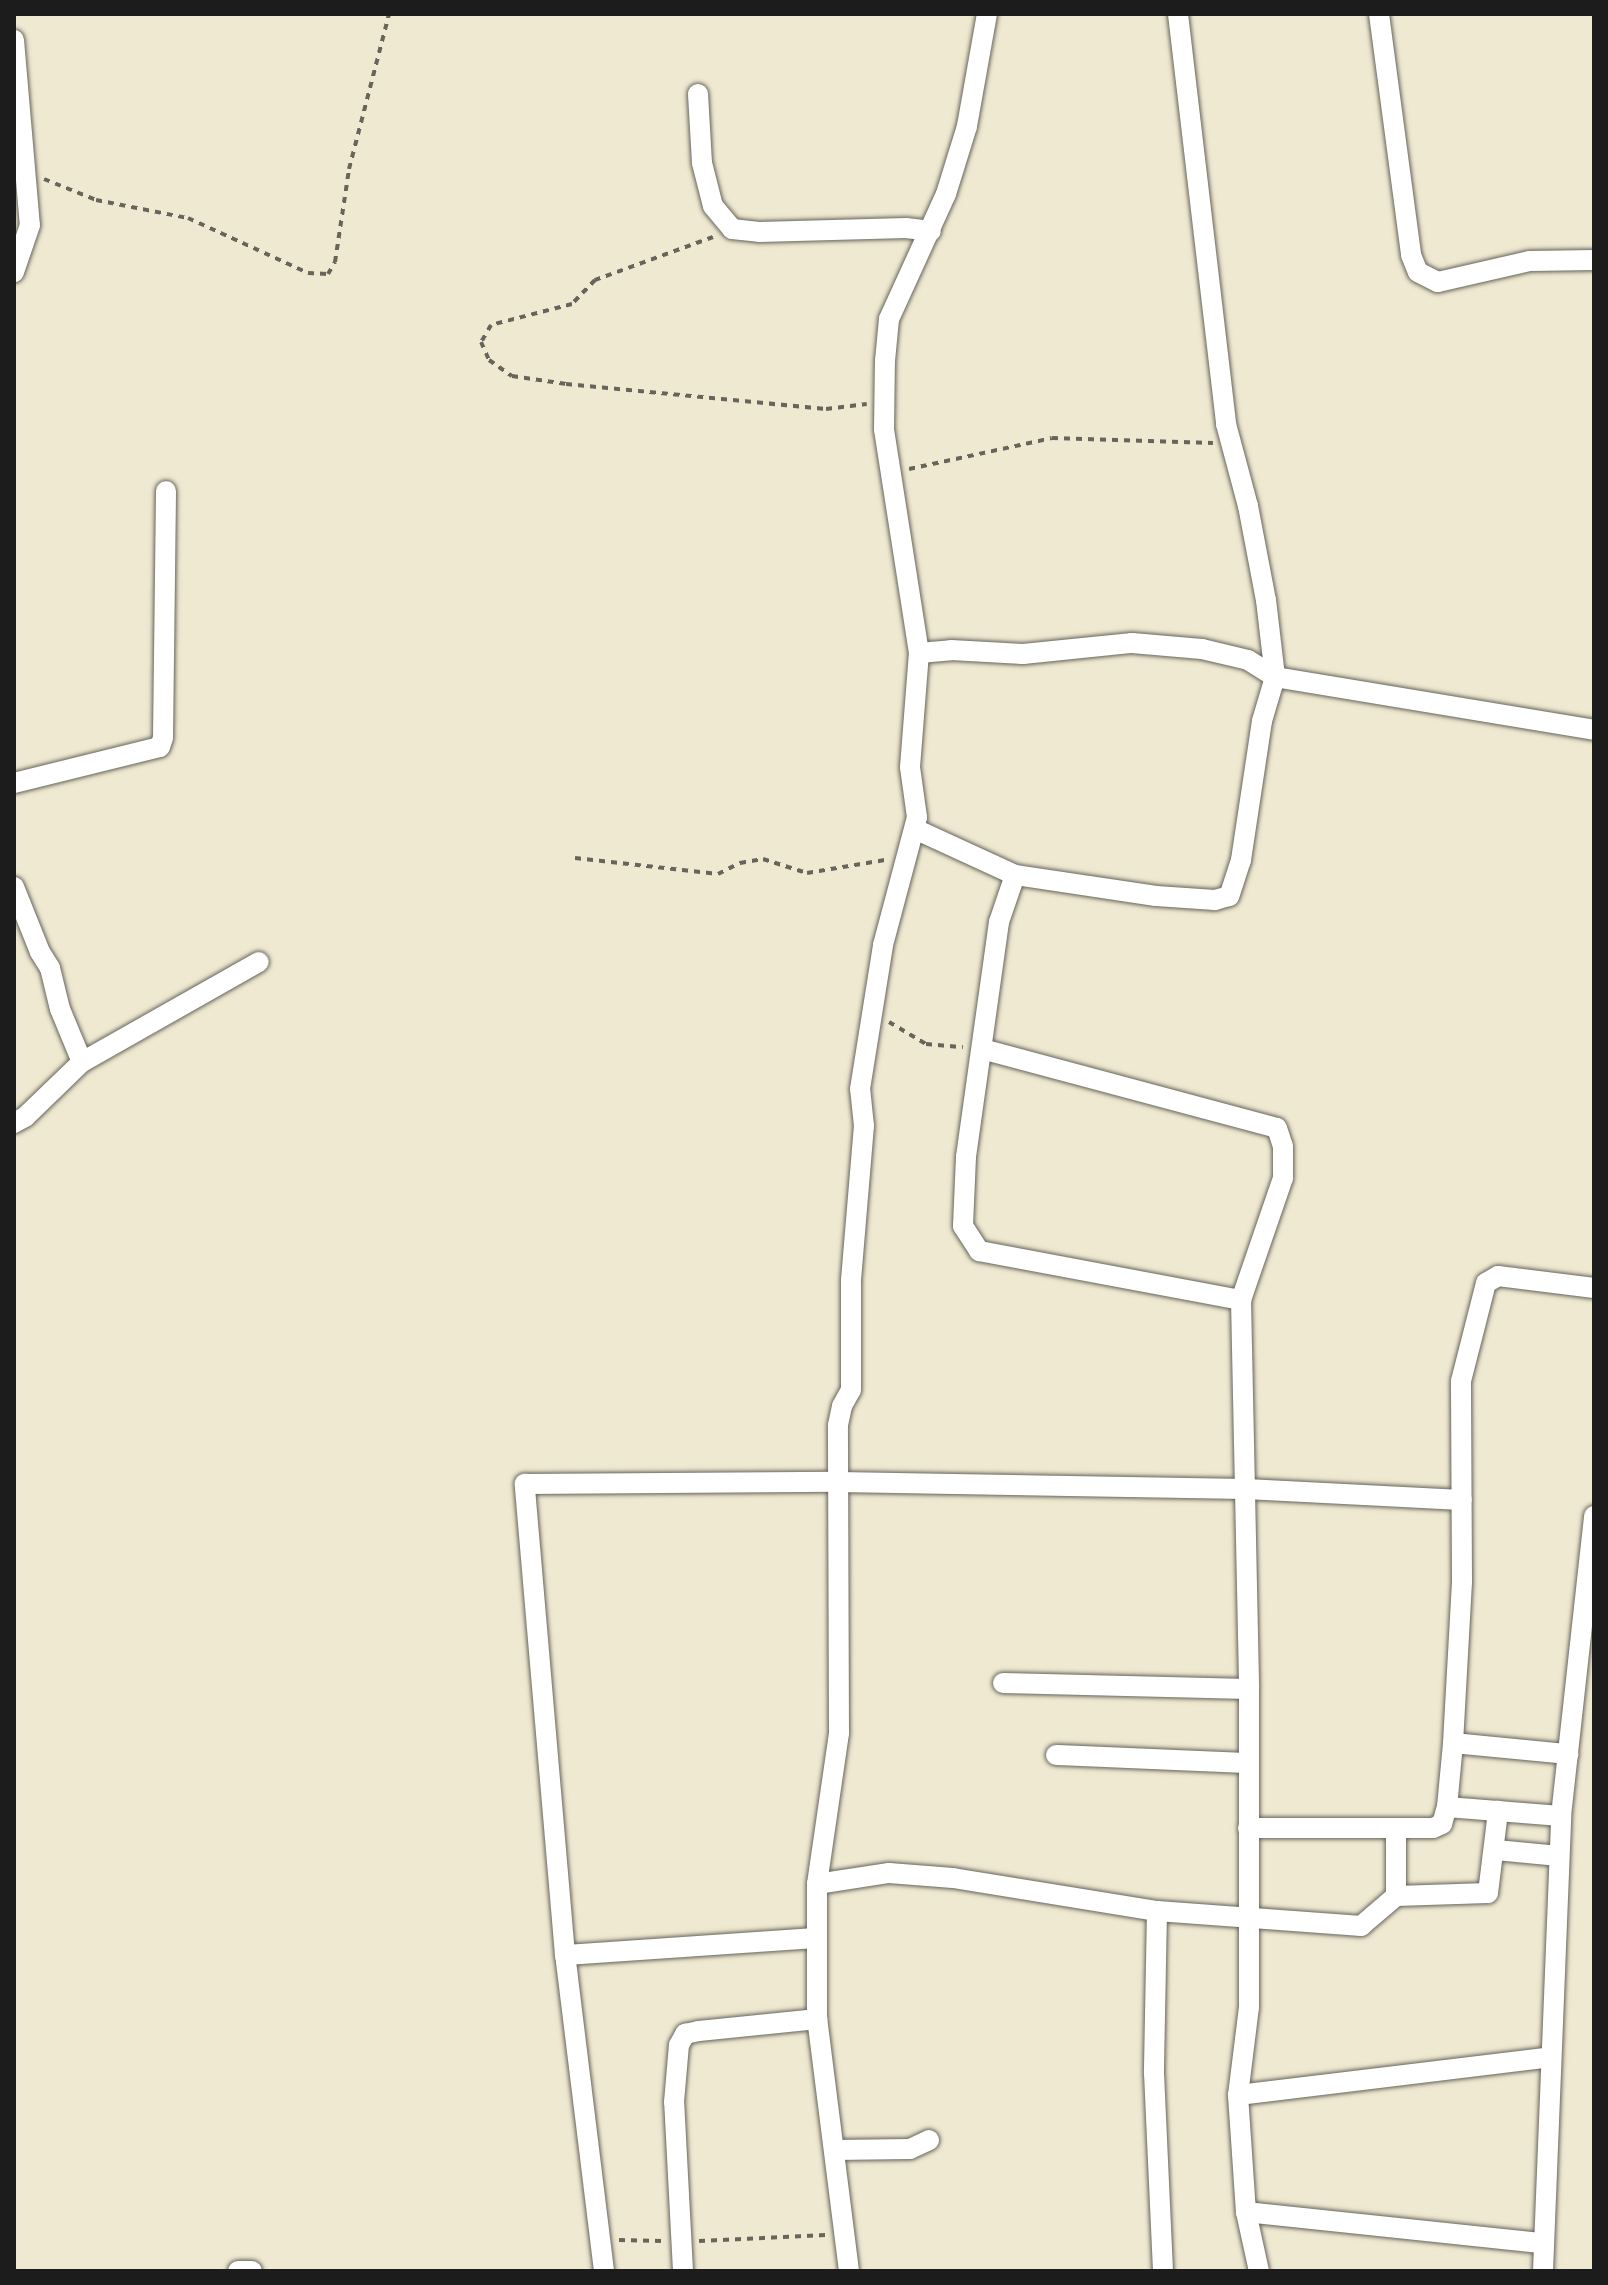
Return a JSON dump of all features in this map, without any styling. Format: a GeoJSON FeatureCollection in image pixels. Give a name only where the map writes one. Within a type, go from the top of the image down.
{"type":"FeatureCollection","features":[{"type":"Feature","properties":{"kind":"street"},"geometry":{"type":"LineString","coordinates":[[849,2271],[817,2019],[817,1884],[839,1733],[838,1425],[842,1406],[851,1390],[851,1280],[864,1126],[860,1089],[870,1011],[915,829],[910,767],[919,653],[884,429],[889,319],[931,231],[967,126],[987,14]]}},
{"type":"Feature","properties":{"kind":"street"},"geometry":{"type":"LineString","coordinates":[[915,829],[1015,875],[1156,896],[1215,900],[1229,896],[1241,860],[1262,721],[1275,677],[1266,600],[1231,443],[1221,382],[1178,14]]}},
{"type":"Feature","properties":{"kind":"street"},"geometry":{"type":"LineString","coordinates":[[1379,14],[1411,255],[1418,272],[1438,282],[1530,261],[1594,260]]}},
{"type":"Feature","properties":{"kind":"street"},"geometry":{"type":"LineString","coordinates":[[14,40],[19,144],[28,170],[30,225],[14,272]]}},
{"type":"Feature","properties":{"kind":"street"},"geometry":{"type":"LineString","coordinates":[[698,94],[702,163],[713,206],[732,229],[759,232],[894,228],[931,231]]}},
{"type":"Feature","properties":{"kind":"street"},"geometry":{"type":"LineString","coordinates":[[14,783],[160,747],[163,738],[166,491]]}},
{"type":"Feature","properties":{"kind":"street"},"geometry":{"type":"LineString","coordinates":[[919,653],[951,650],[1023,654],[1132,643],[1202,649],[1248,660],[1275,677],[1594,730]]}},
{"type":"Feature","properties":{"kind":"street"},"geometry":{"type":"LineString","coordinates":[[1015,875],[999,922],[966,1157],[963,1226],[979,1251],[1241,1300]]}},
{"type":"Feature","properties":{"kind":"street"},"geometry":{"type":"LineString","coordinates":[[14,887],[40,952],[50,968],[60,1009],[82,1062]]}},
{"type":"Feature","properties":{"kind":"street"},"geometry":{"type":"LineString","coordinates":[[14,1123],[25,1117],[82,1062],[259,962]]}},
{"type":"Feature","properties":{"kind":"street"},"geometry":{"type":"LineString","coordinates":[[982,1049],[1277,1128],[1283,1146],[1283,1178],[1241,1300],[1249,1689],[1249,2007],[1238,2095],[1246,2212],[1256,2271]]}},
{"type":"Feature","properties":{"kind":"street"},"geometry":{"type":"LineString","coordinates":[[1248,1828],[1433,1828],[1442,1824],[1447,1807],[1453,1743],[1462,1581],[1461,1381],[1486,1283],[1498,1276],[1594,1288]]}},
{"type":"Feature","properties":{"kind":"street"},"geometry":{"type":"LineString","coordinates":[[604,2271],[565,1955],[525,1484],[838,1482],[1246,1489],[1462,1500]]}},
{"type":"Feature","properties":{"kind":"street"},"geometry":{"type":"LineString","coordinates":[[1543,2271],[1561,1816],[1594,1516]]}},
{"type":"Feature","properties":{"kind":"street"},"geometry":{"type":"LineString","coordinates":[[1003,1683],[1249,1689]]}},
{"type":"Feature","properties":{"kind":"street"},"geometry":{"type":"LineString","coordinates":[[1453,1743],[1568,1754]]}},
{"type":"Feature","properties":{"kind":"street"},"geometry":{"type":"LineString","coordinates":[[1056,1755],[1248,1763]]}},
{"type":"Feature","properties":{"kind":"street"},"geometry":{"type":"LineString","coordinates":[[1447,1807],[1561,1816]]}},
{"type":"Feature","properties":{"kind":"street"},"geometry":{"type":"LineString","coordinates":[[817,1884],[902,1874],[953,1878],[1157,1911],[1361,1926],[1396,1896],[1488,1893],[1496,1850],[1498,1811]]}},
{"type":"Feature","properties":{"kind":"street"},"geometry":{"type":"LineString","coordinates":[[1396,1828],[1396,1896]]}},
{"type":"Feature","properties":{"kind":"street"},"geometry":{"type":"LineString","coordinates":[[1496,1850],[1559,1856]]}},
{"type":"Feature","properties":{"kind":"street"},"geometry":{"type":"LineString","coordinates":[[1157,1911],[1154,2073],[1163,2271]]}},
{"type":"Feature","properties":{"kind":"street"},"geometry":{"type":"LineString","coordinates":[[565,1955],[816,1938]]}},
{"type":"Feature","properties":{"kind":"street"},"geometry":{"type":"LineString","coordinates":[[683,2271],[674,2084],[675,2061],[685,2034],[817,2019]]}},
{"type":"Feature","properties":{"kind":"street"},"geometry":{"type":"LineString","coordinates":[[1238,2095],[1550,2057]]}},
{"type":"Feature","properties":{"kind":"street"},"geometry":{"type":"LineString","coordinates":[[834,2150],[910,2149],[929,2140]]}},
{"type":"Feature","properties":{"kind":"street"},"geometry":{"type":"LineString","coordinates":[[1246,2212],[1542,2243]]}},
{"type":"Feature","properties":{"kind":"street"},"geometry":{"type":"LineString","coordinates":[[238,2271],[252,2271]]}},
{"type":"Feature","properties":{"kind":"path"},"geometry":{"type":"LineString","coordinates":[[28,170],[96,200],[188,218],[308,273],[328,274],[335,262],[349,169],[389,14]]}},
{"type":"Feature","properties":{"kind":"path"},"geometry":{"type":"LineString","coordinates":[[732,229],[595,280],[572,304],[491,325],[481,342],[489,360],[512,376],[566,384],[826,409],[885,402]]}},
{"type":"Feature","properties":{"kind":"path"},"geometry":{"type":"LineString","coordinates":[[892,474],[1052,438],[1231,443]]}},
{"type":"Feature","properties":{"kind":"path"},"geometry":{"type":"LineString","coordinates":[[575,858],[718,874],[740,863],[763,859],[807,873],[908,856]]}},
{"type":"Feature","properties":{"kind":"path"},"geometry":{"type":"LineString","coordinates":[[870,1011],[926,1044],[982,1049]]}},
{"type":"Feature","properties":{"kind":"path"},"geometry":{"type":"LineString","coordinates":[[600,2240],[681,2242],[844,2234]]}}]}
